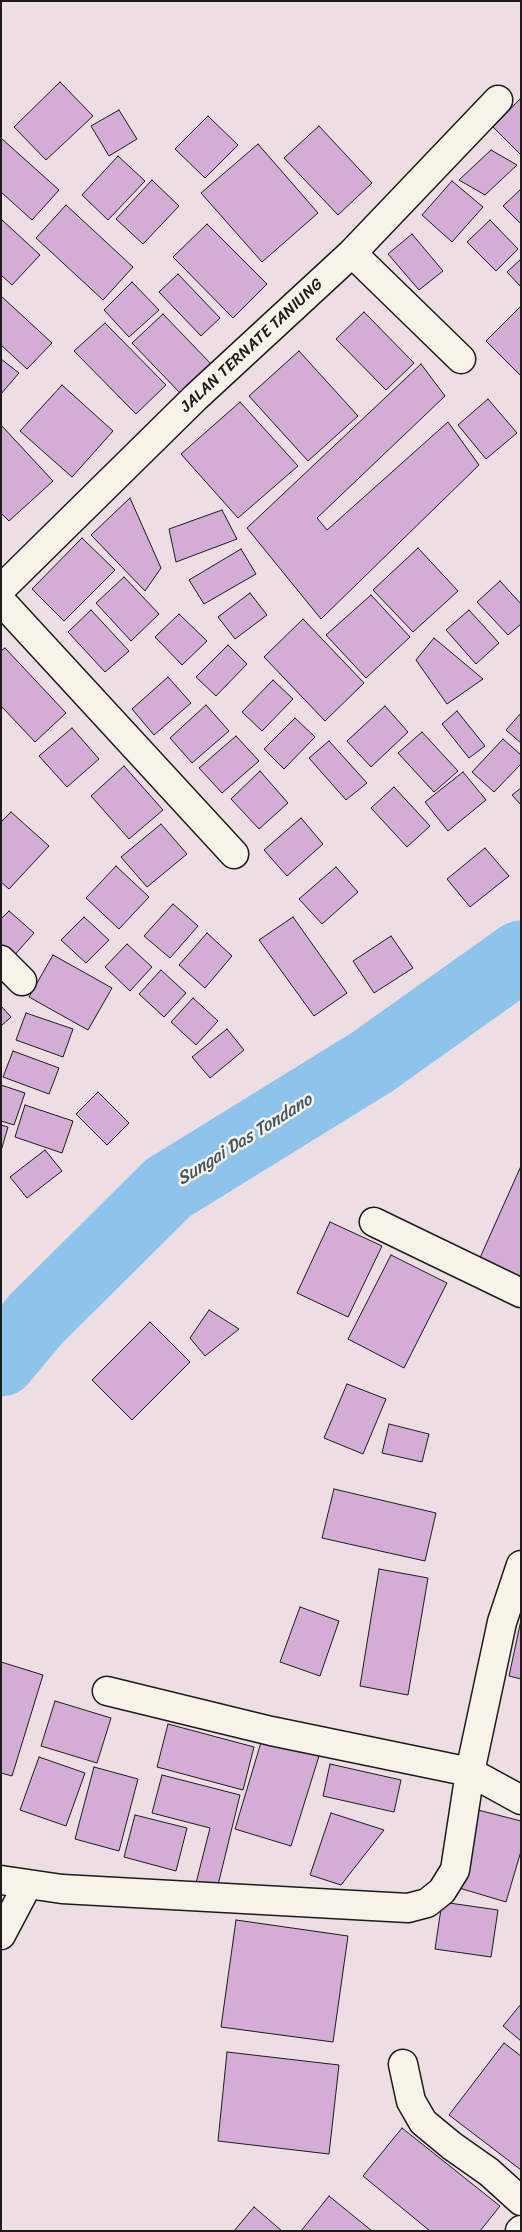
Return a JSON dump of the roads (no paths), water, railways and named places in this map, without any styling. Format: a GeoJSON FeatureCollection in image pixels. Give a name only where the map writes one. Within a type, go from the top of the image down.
{"type":"FeatureCollection","features":[{"type":"Feature","properties":{"kind":"street","name":"JALAN TERNATE TANIUNG"},"geometry":{"type":"LineString","coordinates":[[1,589],[196,397],[352,253],[498,100]]}},
{"type":"Feature","properties":{"kind":"street"},"geometry":{"type":"LineString","coordinates":[[352,253],[461,359]]}},
{"type":"Feature","properties":{"kind":"street"},"geometry":{"type":"LineString","coordinates":[[1,601],[234,854]]}},
{"type":"Feature","properties":{"kind":"street"},"geometry":{"type":"LineString","coordinates":[[1,960],[22,981]]}},
{"type":"Feature","properties":{"kind":"street"},"geometry":{"type":"LineString","coordinates":[[374,1222],[521,1293]]}},
{"type":"Feature","properties":{"kind":"street"},"geometry":{"type":"LineString","coordinates":[[1,1880],[72,1889],[408,1908],[427,1903],[442,1891],[455,1870],[470,1772],[502,1622],[521,1566]]}},
{"type":"Feature","properties":{"kind":"street"},"geometry":{"type":"LineString","coordinates":[[107,1690],[271,1731],[470,1772],[521,1800]]}},
{"type":"Feature","properties":{"kind":"street"},"geometry":{"type":"LineString","coordinates":[[1,1935],[28,1884]]}},
{"type":"Feature","properties":{"kind":"street"},"geometry":{"type":"LineString","coordinates":[[403,2064],[411,2101],[423,2122],[452,2146],[490,2172],[521,2201]]}},
{"type":"Feature","properties":{"kind":"waterway","name":"Sungai Das Tondano"},"geometry":{"type":"LineString","coordinates":[[1,1361],[36,1319],[168,1188],[372,1062],[521,956]]}}]}
